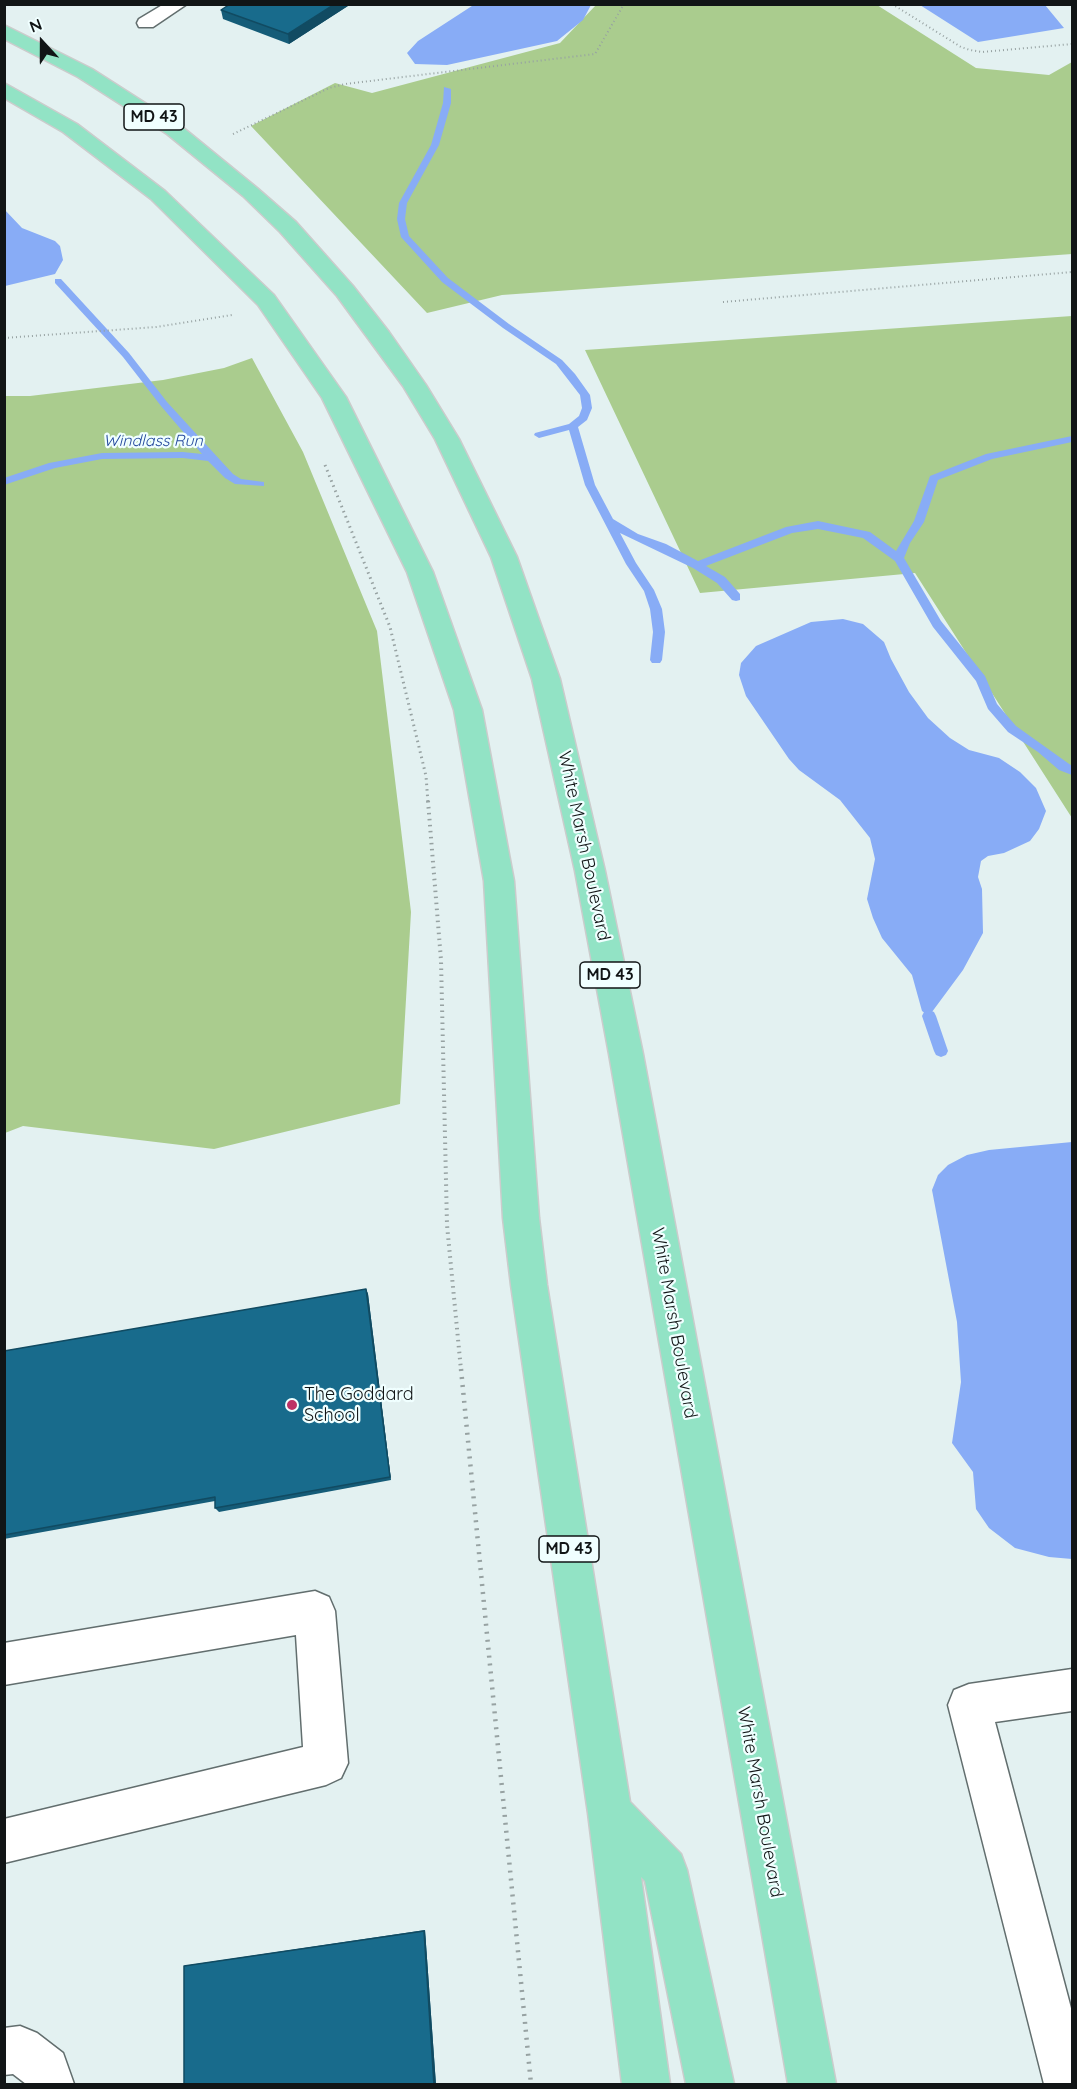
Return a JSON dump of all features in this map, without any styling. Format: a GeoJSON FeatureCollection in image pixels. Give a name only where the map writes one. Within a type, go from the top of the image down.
{"type":"FeatureCollection","features":[{"type":"Feature","properties":{"kind":"main road","name":"White Marsh Boulevard"},"geometry":{"type":"LineString","coordinates":[[4,31],[85,73],[174,130],[250,192],[288,227],[345,291],[381,337],[414,385],[447,439],[504,557],[546,679],[590,871],[626,1054],[812,2085]]}},
{"type":"Feature","properties":{"kind":"main road","name":"MD 43"},"geometry":{"type":"LineString","coordinates":[[4,89],[70,129],[158,195],[266,300],[334,397],[420,572],[468,710],[499,880],[521,1218],[529,1285],[610,1813],[646,2085]]}},
{"type":"Feature","properties":{"kind":"main road"},"geometry":{"type":"LineString","coordinates":[[610,1813],[665,1870],[710,2085]]}},
{"type":"Feature","properties":{"kind":"street"},"geometry":{"type":"LineString","coordinates":[[146,23],[178,4]]}},
{"type":"Feature","properties":{"kind":"street"},"geometry":{"type":"LineString","coordinates":[[4,1664],[315,1611],[326,1762],[4,1841]]}},
{"type":"Feature","properties":{"kind":"street"},"geometry":{"type":"LineString","coordinates":[[1068,2085],[969,1705],[1072,1690]]}},
{"type":"Feature","properties":{"kind":"street"},"geometry":{"type":"LineString","coordinates":[[4,2052],[20,2049],[46,2070],[50,2085]]}},
{"type":"Feature","properties":{"kind":"path"},"geometry":{"type":"LineString","coordinates":[[232,134],[329,88],[345,84],[595,54],[624,4]]}},
{"type":"Feature","properties":{"kind":"path"},"geometry":{"type":"LineString","coordinates":[[892,4],[961,47],[970,50],[982,52],[1072,44]]}},
{"type":"Feature","properties":{"kind":"path"},"geometry":{"type":"LineString","coordinates":[[723,302],[1072,272]]}},
{"type":"Feature","properties":{"kind":"path"},"geometry":{"type":"LineString","coordinates":[[224,306],[238,323]]}},
{"type":"Feature","properties":{"kind":"path"},"geometry":{"type":"LineString","coordinates":[[4,338],[156,327],[232,315]]}},
{"type":"Feature","properties":{"kind":"path"},"geometry":{"type":"LineString","coordinates":[[321,455],[390,627],[426,776],[441,960],[447,1225],[531,2085]]}},
{"type":"Feature","properties":{"kind":"green space"},"geometry":{"type":"Polygon","coordinates":[[[596,5],[877,5],[976,68],[1049,75],[1072,62],[1072,254],[502,295],[427,313],[251,126],[335,83],[372,93],[560,43],[596,5]]]}},
{"type":"Feature","properties":{"kind":"green space"},"geometry":{"type":"Polygon","coordinates":[[[1072,316],[1072,818],[915,573],[700,593],[585,350],[1072,316]]]}},
{"type":"Feature","properties":{"kind":"green space"},"geometry":{"type":"Polygon","coordinates":[[[252,358],[303,452],[377,631],[411,912],[400,1104],[214,1149],[23,1126],[5,1133],[5,396],[30,396],[163,380],[224,368],[252,358]]]}},
{"type":"Feature","properties":{"kind":"water"},"geometry":{"type":"Polygon","coordinates":[[[475,4],[591,5],[583,20],[557,41],[447,65],[415,64],[407,53],[418,41],[475,4]]]}},
{"type":"Feature","properties":{"kind":"water"},"geometry":{"type":"Polygon","coordinates":[[[920,5],[1045,5],[1064,28],[978,42],[920,5]]]}},
{"type":"Feature","properties":{"kind":"water"},"geometry":{"type":"Polygon","coordinates":[[[4,209],[22,228],[55,241],[60,246],[63,260],[55,274],[5,286],[4,209]]]}},
{"type":"Feature","properties":{"kind":"water"},"geometry":{"type":"Polygon","coordinates":[[[843,619],[863,624],[884,642],[909,692],[928,718],[950,738],[969,750],[999,758],[1020,772],[1036,788],[1046,811],[1039,829],[1030,841],[1004,853],[988,856],[981,861],[978,877],[982,889],[983,933],[963,970],[929,1016],[922,1011],[912,975],[882,938],[873,918],[867,899],[875,859],[870,838],[840,800],[799,770],[789,759],[746,696],[739,675],[741,663],[756,646],[811,622],[843,619]]]}},
{"type":"Feature","properties":{"kind":"water"},"geometry":{"type":"Polygon","coordinates":[[[1072,1142],[1072,1559],[1049,1557],[1015,1548],[989,1528],[976,1509],[973,1472],[952,1443],[961,1382],[957,1322],[932,1190],[938,1175],[948,1165],[967,1155],[989,1150],[1072,1142]]]}},
{"type":"Feature","properties":{"kind":"building"},"geometry":{"type":"Polygon","coordinates":[[[230,4],[335,4],[288,34],[221,10],[230,4]]]}},
{"type":"Feature","properties":{"kind":"building"},"geometry":{"type":"Polygon","coordinates":[[[366,1289],[390,1477],[215,1508],[215,1497],[4,1535],[4,1351],[366,1289]]]}},
{"type":"Feature","properties":{"kind":"building"},"geometry":{"type":"Polygon","coordinates":[[[424,1931],[434,2085],[184,2085],[184,1966],[424,1931]]]}},
{"type":"Feature","properties":{"kind":"waterway"},"geometry":{"type":"LineString","coordinates":[[447,89],[447,103],[435,145],[403,203],[401,219],[405,237],[445,280],[559,362],[572,376],[585,395],[587,408],[583,418],[573,426]]}},
{"type":"Feature","properties":{"kind":"waterway"},"geometry":{"type":"LineString","coordinates":[[58,281],[126,355],[164,404],[211,458]]}},
{"type":"Feature","properties":{"kind":"waterway","name":"Windlass Run"},"geometry":{"type":"LineString","coordinates":[[539,435],[573,426]]}},
{"type":"Feature","properties":{"kind":"waterway"},"geometry":{"type":"LineString","coordinates":[[573,426],[590,485],[631,564],[649,590],[656,609],[659,632],[656,660]]}},
{"type":"Feature","properties":{"kind":"waterway","name":"Windlass Run"},"geometry":{"type":"LineString","coordinates":[[899,558],[905,542],[919,522],[934,478],[990,456],[1072,439]]}},
{"type":"Feature","properties":{"kind":"waterway","name":"Windlass Run"},"geometry":{"type":"LineString","coordinates":[[4,482],[53,465],[102,456],[183,455],[211,458]]}},
{"type":"Feature","properties":{"kind":"waterway","name":"Windlass Run"},"geometry":{"type":"LineString","coordinates":[[211,458],[229,476],[239,482],[260,484]]}},
{"type":"Feature","properties":{"kind":"waterway","name":"Windlass Run"},"geometry":{"type":"LineString","coordinates":[[610,522],[634,537],[662,547],[697,565]]}},
{"type":"Feature","properties":{"kind":"waterway","name":"Windlass Run"},"geometry":{"type":"LineString","coordinates":[[697,565],[790,530],[818,525],[866,535],[899,558]]}},
{"type":"Feature","properties":{"kind":"waterway"},"geometry":{"type":"LineString","coordinates":[[899,558],[937,624],[981,679],[992,706],[1012,729],[1042,749],[1063,767],[1072,771]]}},
{"type":"Feature","properties":{"kind":"waterway"},"geometry":{"type":"LineString","coordinates":[[697,565],[721,580],[736,597]]}},
{"type":"Feature","properties":{"kind":"waterway"},"geometry":{"type":"LineString","coordinates":[[929,1016],[941,1051]]}},
{"type":"Feature","properties":{"kind":"place","name":"The Goddard School"},"geometry":{"type":"Point","coordinates":[292,1405]}}]}
